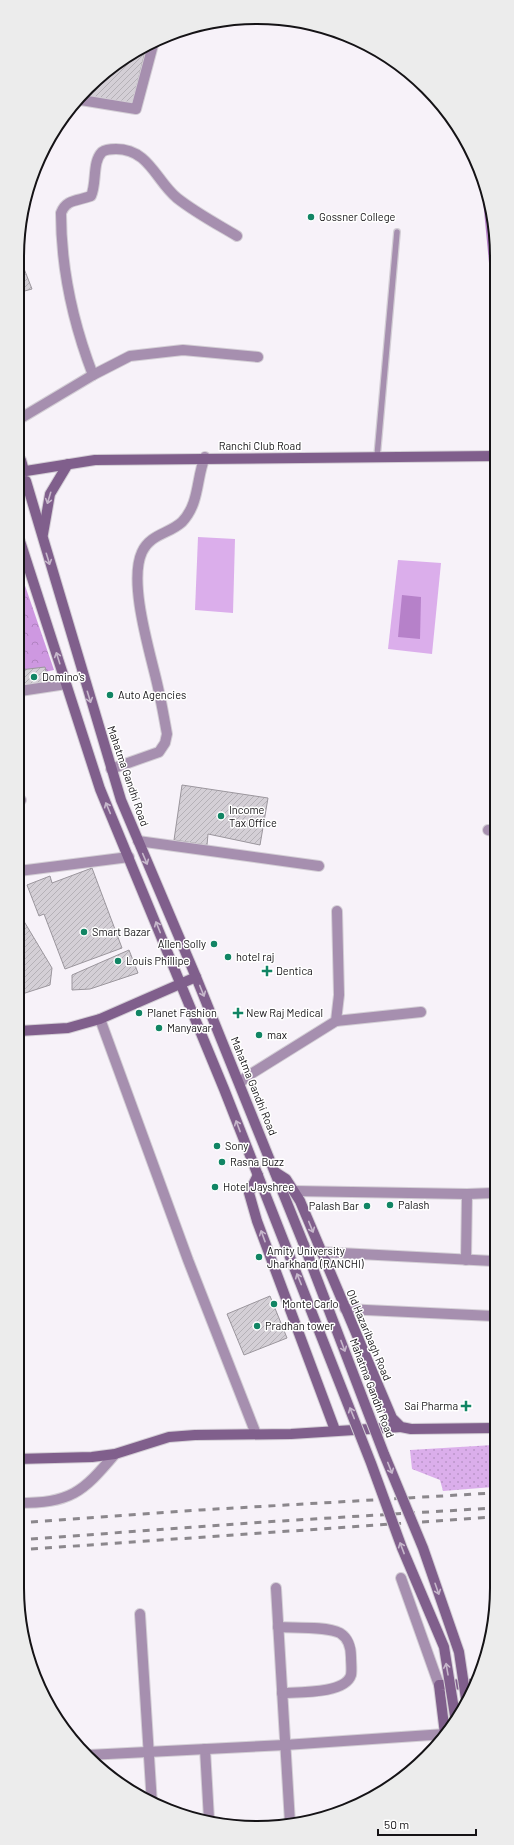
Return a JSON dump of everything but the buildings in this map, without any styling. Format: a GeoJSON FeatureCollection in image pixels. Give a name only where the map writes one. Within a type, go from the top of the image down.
{"type":"FeatureCollection","features":[{"type":"Feature","properties":{"kind":"main road","name":"Ranchi Club Road"},"geometry":{"type":"LineString","coordinates":[[24,472],[95,460],[490,456]]}},
{"type":"Feature","properties":{"kind":"main road"},"geometry":{"type":"LineString","coordinates":[[43,540],[50,494],[68,464]]}},
{"type":"Feature","properties":{"kind":"main road","name":"Mahatma Gandhi Road"},"geometry":{"type":"LineString","coordinates":[[24,475],[121,800],[240,1083],[384,1454],[423,1548],[459,1652],[465,1693]]}},
{"type":"Feature","properties":{"kind":"main road"},"geometry":{"type":"LineString","coordinates":[[24,553],[100,789],[182,985],[371,1462],[402,1548],[444,1647],[454,1712]]}},
{"type":"Feature","properties":{"kind":"main road"},"geometry":{"type":"LineString","coordinates":[[24,1031],[68,1028],[100,1020],[182,985],[196,977]]}},
{"type":"Feature","properties":{"kind":"main road","name":"Old Hazaribagh Road"},"geometry":{"type":"LineString","coordinates":[[275,1172],[286,1179],[300,1201],[344,1309],[392,1418],[402,1427]]}},
{"type":"Feature","properties":{"kind":"main road"},"geometry":{"type":"LineString","coordinates":[[258,1175],[249,1193],[257,1220],[335,1430]]}},
{"type":"Feature","properties":{"kind":"main road"},"geometry":{"type":"LineString","coordinates":[[24,1459],[92,1457],[115,1454],[170,1437],[195,1435],[291,1434],[335,1430],[402,1427],[490,1428]]}},
{"type":"Feature","properties":{"kind":"main road"},"geometry":{"type":"LineString","coordinates":[[444,1727],[439,1685],[469,1684]]}},
{"type":"Feature","properties":{"kind":"street"},"geometry":{"type":"LineString","coordinates":[[84,101],[136,109],[152,49]]}},
{"type":"Feature","properties":{"kind":"street"},"geometry":{"type":"LineString","coordinates":[[93,375],[69,299],[64,267],[61,213],[64,206],[69,201],[90,196],[94,189],[98,158],[102,152],[110,148],[122,148],[134,152],[144,158],[174,196],[237,236]]}},
{"type":"Feature","properties":{"kind":"street"},"geometry":{"type":"LineString","coordinates":[[24,416],[93,375],[130,356],[169,351],[198,351],[258,357]]}},
{"type":"Feature","properties":{"kind":"street"},"geometry":{"type":"LineString","coordinates":[[111,769],[159,752],[166,743],[168,734],[143,623],[138,588],[138,569],[141,554],[145,546],[154,537],[182,522],[196,497],[204,458]]}},
{"type":"Feature","properties":{"kind":"street"},"geometry":{"type":"LineString","coordinates":[[24,691],[66,684]]}},
{"type":"Feature","properties":{"kind":"street"},"geometry":{"type":"LineString","coordinates":[[138,841],[319,866]]}},
{"type":"Feature","properties":{"kind":"street"},"geometry":{"type":"LineString","coordinates":[[24,870],[129,857]]}},
{"type":"Feature","properties":{"kind":"street"},"geometry":{"type":"LineString","coordinates":[[336,1021],[340,983],[337,911]]}},
{"type":"Feature","properties":{"kind":"street"},"geometry":{"type":"LineString","coordinates":[[240,1083],[246,1077],[336,1021],[421,1012]]}},
{"type":"Feature","properties":{"kind":"street"},"geometry":{"type":"LineString","coordinates":[[100,1020],[188,1260],[256,1434]]}},
{"type":"Feature","properties":{"kind":"street"},"geometry":{"type":"LineString","coordinates":[[294,1191],[490,1193]]}},
{"type":"Feature","properties":{"kind":"street"},"geometry":{"type":"LineString","coordinates":[[466,1260],[467,1194]]}},
{"type":"Feature","properties":{"kind":"street"},"geometry":{"type":"LineString","coordinates":[[321,1252],[490,1261]]}},
{"type":"Feature","properties":{"kind":"street"},"geometry":{"type":"LineString","coordinates":[[344,1309],[490,1316]]}},
{"type":"Feature","properties":{"kind":"street"},"geometry":{"type":"LineString","coordinates":[[24,1503],[53,1502],[76,1493],[90,1482],[115,1454]]}},
{"type":"Feature","properties":{"kind":"street"},"geometry":{"type":"LineString","coordinates":[[401,1578],[439,1685]]}},
{"type":"Feature","properties":{"kind":"street"},"geometry":{"type":"LineString","coordinates":[[276,1588],[290,1819]]}},
{"type":"Feature","properties":{"kind":"street"},"geometry":{"type":"LineString","coordinates":[[140,1614],[151,1796]]}},
{"type":"Feature","properties":{"kind":"street"},"geometry":{"type":"LineString","coordinates":[[278,1627],[329,1630],[339,1633],[346,1638],[351,1650],[351,1675],[346,1683],[337,1688],[326,1690],[282,1693]]}},
{"type":"Feature","properties":{"kind":"street"},"geometry":{"type":"LineString","coordinates":[[94,1755],[285,1745],[438,1734]]}},
{"type":"Feature","properties":{"kind":"street"},"geometry":{"type":"LineString","coordinates":[[205,1749],[209,1816]]}},
{"type":"Feature","properties":{"kind":"lane"},"geometry":{"type":"LineString","coordinates":[[377,457],[397,232]]}},
{"type":"Feature","properties":{"kind":"shaded area"},"geometry":{"type":"Polygon","coordinates":[[[483,201],[490,242],[490,274],[483,201]]]}},
{"type":"Feature","properties":{"kind":"shaded area"},"geometry":{"type":"Polygon","coordinates":[[[198,537],[235,539],[233,613],[195,610],[198,537]]]}},
{"type":"Feature","properties":{"kind":"shaded area"},"geometry":{"type":"Polygon","coordinates":[[[398,560],[441,563],[432,654],[388,649],[398,560]]]}},
{"type":"Feature","properties":{"kind":"shaded area"},"geometry":{"type":"Polygon","coordinates":[[[402,595],[421,597],[420,639],[398,637],[402,595]]]}},
{"type":"Feature","properties":{"kind":"shaded area"},"geometry":{"type":"Polygon","coordinates":[[[490,1445],[490,1487],[443,1491],[440,1480],[412,1469],[410,1450],[490,1445]]]}},
{"type":"Feature","properties":{"kind":"green space"},"geometry":{"type":"Polygon","coordinates":[[[24,583],[54,670],[24,676],[24,583]]]}},
{"type":"Feature","properties":{"kind":"railway"},"geometry":{"type":"LineString","coordinates":[[24,1523],[200,1510],[490,1493]]}},
{"type":"Feature","properties":{"kind":"railway"},"geometry":{"type":"LineString","coordinates":[[24,1539],[264,1522],[490,1508]]}},
{"type":"Feature","properties":{"kind":"railway"},"geometry":{"type":"LineString","coordinates":[[24,1550],[490,1517]]}},
{"type":"Feature","properties":{"kind":"place","name":"Gossner College"},"geometry":{"type":"Point","coordinates":[311,217]}},
{"type":"Feature","properties":{"kind":"place","name":"Domino's"},"geometry":{"type":"Point","coordinates":[34,677]}},
{"type":"Feature","properties":{"kind":"place","name":"Auto Agencies"},"geometry":{"type":"Point","coordinates":[110,695]}},
{"type":"Feature","properties":{"kind":"place","name":"Income Tax Office"},"geometry":{"type":"Point","coordinates":[221,816]}},
{"type":"Feature","properties":{"kind":"place","name":"Smart Bazar"},"geometry":{"type":"Point","coordinates":[84,932]}},
{"type":"Feature","properties":{"kind":"place","name":"Allen Solly"},"geometry":{"type":"Point","coordinates":[214,944]}},
{"type":"Feature","properties":{"kind":"place","name":"hotel raj"},"geometry":{"type":"Point","coordinates":[228,957]}},
{"type":"Feature","properties":{"kind":"place","name":"Louis Phillipe"},"geometry":{"type":"Point","coordinates":[118,961]}},
{"type":"Feature","properties":{"kind":"place","name":"Dentica"},"geometry":{"type":"Point","coordinates":[267,971]}},
{"type":"Feature","properties":{"kind":"place","name":"Planet Fashion"},"geometry":{"type":"Point","coordinates":[139,1013]}},
{"type":"Feature","properties":{"kind":"place","name":"New Raj Medical"},"geometry":{"type":"Point","coordinates":[238,1013]}},
{"type":"Feature","properties":{"kind":"place","name":"Manyavar"},"geometry":{"type":"Point","coordinates":[159,1028]}},
{"type":"Feature","properties":{"kind":"place","name":"max"},"geometry":{"type":"Point","coordinates":[259,1035]}},
{"type":"Feature","properties":{"kind":"place","name":"Sony"},"geometry":{"type":"Point","coordinates":[217,1146]}},
{"type":"Feature","properties":{"kind":"place","name":"Rasna Buzz"},"geometry":{"type":"Point","coordinates":[222,1162]}},
{"type":"Feature","properties":{"kind":"place","name":"Hotel Jayshree"},"geometry":{"type":"Point","coordinates":[215,1187]}},
{"type":"Feature","properties":{"kind":"place","name":"Palash"},"geometry":{"type":"Point","coordinates":[390,1205]}},
{"type":"Feature","properties":{"kind":"place","name":"Palash Bar"},"geometry":{"type":"Point","coordinates":[367,1206]}},
{"type":"Feature","properties":{"kind":"place","name":"Amity University Jharkhand (RANCHI)"},"geometry":{"type":"Point","coordinates":[259,1257]}},
{"type":"Feature","properties":{"kind":"place","name":"Monte Carlo"},"geometry":{"type":"Point","coordinates":[274,1304]}},
{"type":"Feature","properties":{"kind":"place","name":"Pradhan tower"},"geometry":{"type":"Point","coordinates":[257,1326]}},
{"type":"Feature","properties":{"kind":"place","name":"Sai Pharma"},"geometry":{"type":"Point","coordinates":[466,1406]}}]}
